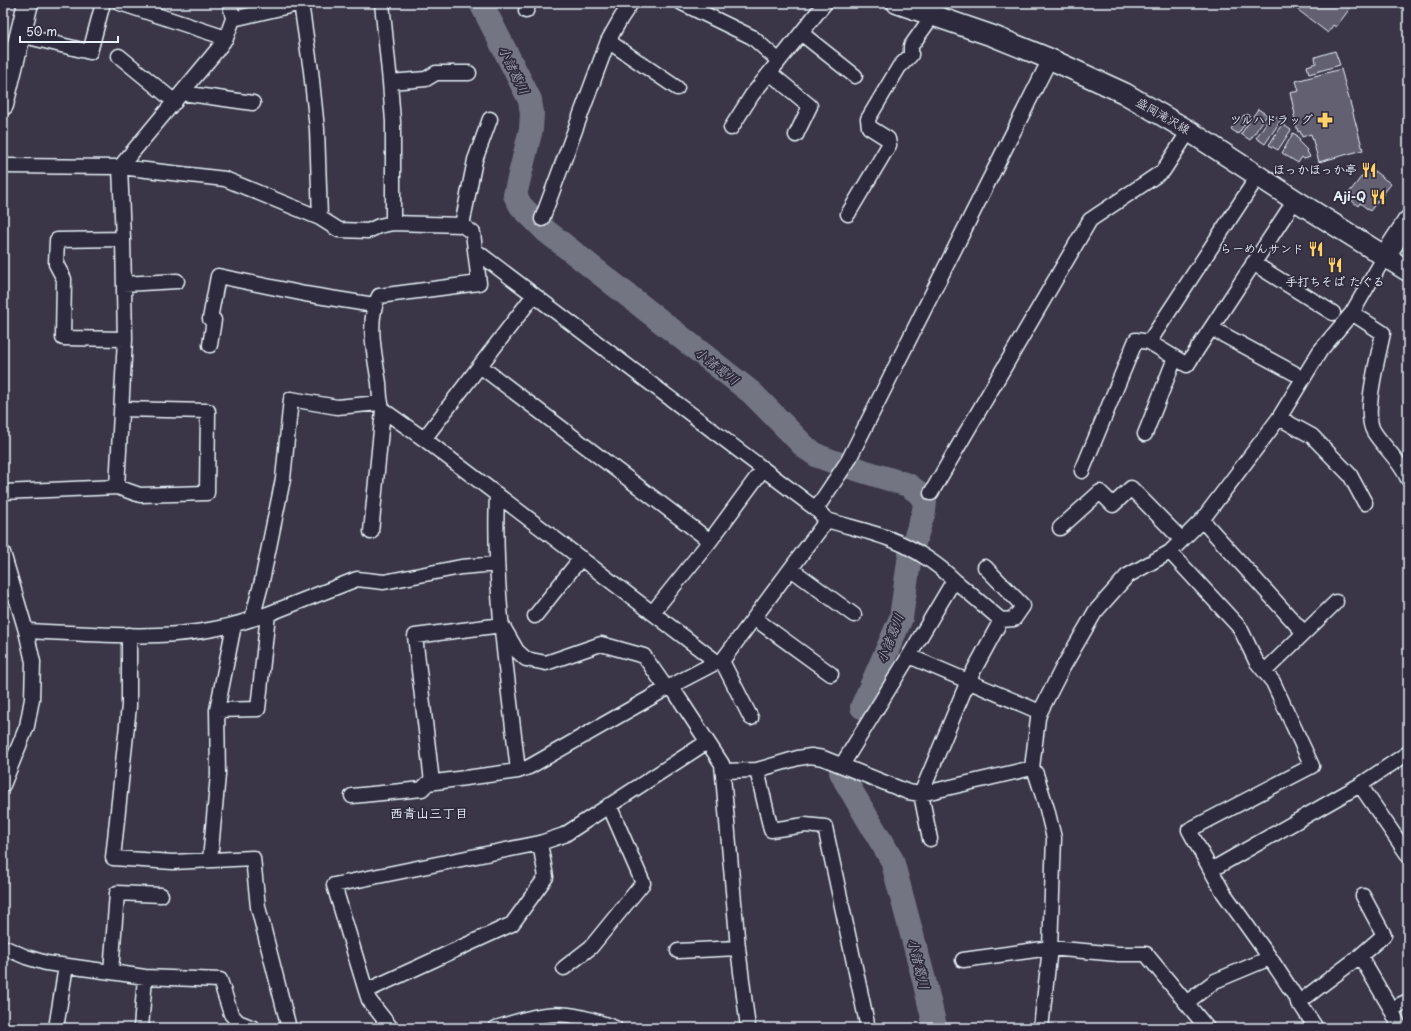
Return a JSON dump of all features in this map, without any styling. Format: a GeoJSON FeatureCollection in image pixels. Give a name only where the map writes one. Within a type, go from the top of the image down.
{"type":"FeatureCollection","features":[{"type":"Feature","properties":{"kind":"main road"},"geometry":{"type":"LineString","coordinates":[[3,105],[28,3]]}},
{"type":"Feature","properties":{"kind":"main road","name":"盛岡滝沢線"},"geometry":{"type":"LineString","coordinates":[[917,7],[1050,59],[1124,93],[1189,131],[1294,200],[1408,271]]}},
{"type":"Feature","properties":{"kind":"main road"},"geometry":{"type":"LineString","coordinates":[[1385,256],[1408,221]]}},
{"type":"Feature","properties":{"kind":"street"},"geometry":{"type":"LineString","coordinates":[[20,35],[90,52],[103,3]]}},
{"type":"Feature","properties":{"kind":"street"},"geometry":{"type":"LineString","coordinates":[[120,3],[226,38]]}},
{"type":"Feature","properties":{"kind":"street"},"geometry":{"type":"LineString","coordinates":[[116,487],[125,339],[120,167],[226,38],[233,19],[230,3]]}},
{"type":"Feature","properties":{"kind":"street"},"geometry":{"type":"LineString","coordinates":[[233,19],[302,3],[316,122],[320,218]]}},
{"type":"Feature","properties":{"kind":"street"},"geometry":{"type":"LineString","coordinates":[[382,3],[393,122],[393,223]]}},
{"type":"Feature","properties":{"kind":"street"},"geometry":{"type":"LineString","coordinates":[[542,219],[608,40],[631,3]]}},
{"type":"Feature","properties":{"kind":"street"},"geometry":{"type":"LineString","coordinates":[[682,3],[752,37],[779,61]]}},
{"type":"Feature","properties":{"kind":"street"},"geometry":{"type":"LineString","coordinates":[[731,128],[752,95],[825,3]]}},
{"type":"Feature","properties":{"kind":"street"},"geometry":{"type":"LineString","coordinates":[[848,214],[888,145],[888,139],[869,127],[868,119],[899,67],[911,55],[917,7]]}},
{"type":"Feature","properties":{"kind":"street"},"geometry":{"type":"LineString","coordinates":[[801,33],[854,76]]}},
{"type":"Feature","properties":{"kind":"street"},"geometry":{"type":"LineString","coordinates":[[608,40],[678,88]]}},
{"type":"Feature","properties":{"kind":"street"},"geometry":{"type":"LineString","coordinates":[[119,56],[179,97],[253,103]]}},
{"type":"Feature","properties":{"kind":"street"},"geometry":{"type":"LineString","coordinates":[[816,509],[845,467],[1050,59]]}},
{"type":"Feature","properties":{"kind":"street"},"geometry":{"type":"LineString","coordinates":[[390,82],[426,80],[436,73],[469,73]]}},
{"type":"Feature","properties":{"kind":"street"},"geometry":{"type":"LineString","coordinates":[[770,73],[810,106],[796,135]]}},
{"type":"Feature","properties":{"kind":"street"},"geometry":{"type":"LineString","coordinates":[[462,225],[475,160],[490,120]]}},
{"type":"Feature","properties":{"kind":"street"},"geometry":{"type":"LineString","coordinates":[[931,493],[1090,220],[1163,171],[1189,131]]}},
{"type":"Feature","properties":{"kind":"street"},"geometry":{"type":"LineString","coordinates":[[3,166],[120,167],[225,179],[320,218],[339,230],[368,231],[379,226],[393,223],[462,225],[473,233],[479,283],[378,296],[374,305],[372,336],[381,406],[371,532]]}},
{"type":"Feature","properties":{"kind":"street"},"geometry":{"type":"LineString","coordinates":[[1148,342],[1258,176]]}},
{"type":"Feature","properties":{"kind":"street"},"geometry":{"type":"LineString","coordinates":[[1082,471],[1136,340],[1148,342],[1187,365],[1294,200]]}},
{"type":"Feature","properties":{"kind":"street"},"geometry":{"type":"LineString","coordinates":[[123,240],[57,240],[56,264],[64,279],[63,338],[125,339]]}},
{"type":"Feature","properties":{"kind":"street"},"geometry":{"type":"LineString","coordinates":[[476,251],[816,509],[827,520],[895,541],[945,571],[1001,620],[1014,620],[1023,606],[985,567]]}},
{"type":"Feature","properties":{"kind":"street"},"geometry":{"type":"LineString","coordinates":[[1041,1028],[1050,948],[1054,838],[1048,809],[1036,774],[1032,768],[1040,712],[1062,669],[1095,612],[1127,576],[1170,552],[1202,520],[1278,418],[1320,352],[1352,312],[1385,256]]}},
{"type":"Feature","properties":{"kind":"street"},"geometry":{"type":"LineString","coordinates":[[1253,264],[1333,313]]}},
{"type":"Feature","properties":{"kind":"street"},"geometry":{"type":"LineString","coordinates":[[210,346],[214,320],[210,319],[218,276],[305,294],[374,305]]}},
{"type":"Feature","properties":{"kind":"street"},"geometry":{"type":"LineString","coordinates":[[124,284],[177,281]]}},
{"type":"Feature","properties":{"kind":"street"},"geometry":{"type":"LineString","coordinates":[[424,439],[534,295]]}},
{"type":"Feature","properties":{"kind":"street"},"geometry":{"type":"LineString","coordinates":[[1352,312],[1383,333],[1372,389],[1369,416],[1373,431],[1402,466],[1408,479]]}},
{"type":"Feature","properties":{"kind":"street"},"geometry":{"type":"LineString","coordinates":[[1211,328],[1294,373]]}},
{"type":"Feature","properties":{"kind":"street"},"geometry":{"type":"LineString","coordinates":[[1145,434],[1175,358]]}},
{"type":"Feature","properties":{"kind":"street"},"geometry":{"type":"LineString","coordinates":[[480,366],[710,541]]}},
{"type":"Feature","properties":{"kind":"street"},"geometry":{"type":"LineString","coordinates":[[252,618],[262,581],[283,479],[291,399],[337,407],[381,406],[719,662],[751,718]]}},
{"type":"Feature","properties":{"kind":"street"},"geometry":{"type":"LineString","coordinates":[[3,492],[116,487],[140,495],[207,492],[208,411],[121,409]]}},
{"type":"Feature","properties":{"kind":"street"},"geometry":{"type":"LineString","coordinates":[[1278,418],[1312,436],[1350,475],[1365,503]]}},
{"type":"Feature","properties":{"kind":"street"},"geometry":{"type":"LineString","coordinates":[[653,612],[710,541],[763,469]]}},
{"type":"Feature","properties":{"kind":"street"},"geometry":{"type":"LineString","coordinates":[[1060,528],[1100,492],[1113,505],[1131,488],[1182,540]]}},
{"type":"Feature","properties":{"kind":"street"},"geometry":{"type":"LineString","coordinates":[[497,494],[496,564],[518,771]]}},
{"type":"Feature","properties":{"kind":"street"},"geometry":{"type":"LineString","coordinates":[[352,796],[422,789],[428,783],[432,782],[518,771],[529,767],[669,687],[719,662],[754,618],[827,520]]}},
{"type":"Feature","properties":{"kind":"street"},"geometry":{"type":"LineString","coordinates":[[1202,520],[1304,633]]}},
{"type":"Feature","properties":{"kind":"street"},"geometry":{"type":"LineString","coordinates":[[1170,552],[1240,628],[1256,661],[1273,682],[1312,766],[1189,830],[1223,892],[1270,958],[1316,1028]]}},
{"type":"Feature","properties":{"kind":"street"},"geometry":{"type":"LineString","coordinates":[[3,553],[26,631],[33,662],[32,699],[27,726],[3,785]]}},
{"type":"Feature","properties":{"kind":"street"},"geometry":{"type":"LineString","coordinates":[[535,616],[581,558]]}},
{"type":"Feature","properties":{"kind":"street"},"geometry":{"type":"LineString","coordinates":[[26,631],[170,635],[234,625],[268,614],[357,579],[384,582],[461,567],[496,564]]}},
{"type":"Feature","properties":{"kind":"street"},"geometry":{"type":"LineString","coordinates":[[791,569],[854,615]]}},
{"type":"Feature","properties":{"kind":"street"},"geometry":{"type":"LineString","coordinates":[[842,765],[954,580]]}},
{"type":"Feature","properties":{"kind":"street"},"geometry":{"type":"LineString","coordinates":[[1265,671],[1336,602]]}},
{"type":"Feature","properties":{"kind":"street"},"geometry":{"type":"LineString","coordinates":[[217,710],[258,709],[268,614]]}},
{"type":"Feature","properties":{"kind":"street"},"geometry":{"type":"LineString","coordinates":[[754,618],[831,674]]}},
{"type":"Feature","properties":{"kind":"street"},"geometry":{"type":"LineString","coordinates":[[930,839],[921,794],[968,680],[1001,620]]}},
{"type":"Feature","properties":{"kind":"street"},"geometry":{"type":"LineString","coordinates":[[210,860],[218,775],[217,710],[234,625]]}},
{"type":"Feature","properties":{"kind":"street"},"geometry":{"type":"LineString","coordinates":[[502,625],[517,651],[526,659],[546,663],[601,644],[644,656],[669,687],[722,764],[738,948],[748,1028]]}},
{"type":"Feature","properties":{"kind":"street"},"geometry":{"type":"LineString","coordinates":[[432,782],[415,636],[502,625]]}},
{"type":"Feature","properties":{"kind":"street"},"geometry":{"type":"LineString","coordinates":[[129,635],[128,706],[113,858],[173,862],[253,858],[258,907],[289,1028]]}},
{"type":"Feature","properties":{"kind":"street"},"geometry":{"type":"LineString","coordinates":[[909,656],[1040,712]]}},
{"type":"Feature","properties":{"kind":"street"},"geometry":{"type":"LineString","coordinates":[[391,1028],[369,1000],[334,885],[540,843],[564,835],[707,742]]}},
{"type":"Feature","properties":{"kind":"street"},"geometry":{"type":"LineString","coordinates":[[1211,870],[1360,785],[1408,753]]}},
{"type":"Feature","properties":{"kind":"street"},"geometry":{"type":"LineString","coordinates":[[723,772],[757,770],[798,758],[811,756],[823,758],[842,765],[908,792],[921,794],[1032,768]]}},
{"type":"Feature","properties":{"kind":"street"},"geometry":{"type":"LineString","coordinates":[[757,770],[771,830],[805,825],[825,827],[868,1028]]}},
{"type":"Feature","properties":{"kind":"street"},"geometry":{"type":"LineString","coordinates":[[1360,785],[1408,855]]}},
{"type":"Feature","properties":{"kind":"street"},"geometry":{"type":"LineString","coordinates":[[564,968],[591,947],[643,883],[609,805]]}},
{"type":"Feature","properties":{"kind":"street"},"geometry":{"type":"LineString","coordinates":[[366,991],[512,924],[546,877],[540,843]]}},
{"type":"Feature","properties":{"kind":"street"},"geometry":{"type":"LineString","coordinates":[[112,972],[117,893],[161,895]]}},
{"type":"Feature","properties":{"kind":"street"},"geometry":{"type":"LineString","coordinates":[[1298,1002],[1360,956],[1384,935],[1363,896]]}},
{"type":"Feature","properties":{"kind":"street"},"geometry":{"type":"LineString","coordinates":[[3,947],[26,957],[46,963],[146,977],[220,980],[231,1014],[238,1022],[253,1028]]}},
{"type":"Feature","properties":{"kind":"street"},"geometry":{"type":"LineString","coordinates":[[678,951],[738,948]]}},
{"type":"Feature","properties":{"kind":"street"},"geometry":{"type":"LineString","coordinates":[[963,960],[1050,948],[1118,954],[1146,954],[1207,1028]]}},
{"type":"Feature","properties":{"kind":"street"},"geometry":{"type":"LineString","coordinates":[[1360,956],[1391,1009],[1400,1028]]}},
{"type":"Feature","properties":{"kind":"street"},"geometry":{"type":"LineString","coordinates":[[1186,1003],[1215,981],[1270,958]]}},
{"type":"Feature","properties":{"kind":"street"},"geometry":{"type":"LineString","coordinates":[[56,1028],[66,966]]}},
{"type":"Feature","properties":{"kind":"street"},"geometry":{"type":"LineString","coordinates":[[141,1028],[146,977]]}},
{"type":"Feature","properties":{"kind":"street"},"geometry":{"type":"LineString","coordinates":[[1391,1009],[1408,1001]]}},
{"type":"Feature","properties":{"kind":"street"},"geometry":{"type":"LineString","coordinates":[[496,1028],[526,1023],[548,1015],[572,1022],[592,1020],[615,1028]]}},
{"type":"Feature","properties":{"kind":"building"},"geometry":{"type":"Polygon","coordinates":[[[1289,3],[1354,3],[1336,27],[1333,25],[1328,33],[1289,3]]]}},
{"type":"Feature","properties":{"kind":"building"},"geometry":{"type":"Polygon","coordinates":[[[1335,51],[1340,65],[1309,74],[1307,66],[1316,63],[1315,57],[1335,51]]]}},
{"type":"Feature","properties":{"kind":"building"},"geometry":{"type":"Polygon","coordinates":[[[1341,69],[1363,150],[1319,162],[1311,134],[1302,137],[1300,131],[1298,132],[1290,93],[1299,91],[1296,81],[1341,69]]]}},
{"type":"Feature","properties":{"kind":"building"},"geometry":{"type":"Polygon","coordinates":[[[1258,109],[1267,115],[1250,140],[1241,134],[1258,109]]]}},
{"type":"Feature","properties":{"kind":"building"},"geometry":{"type":"Polygon","coordinates":[[[1247,114],[1250,116],[1238,134],[1231,129],[1239,117],[1241,118],[1247,114]]]}},
{"type":"Feature","properties":{"kind":"building"},"geometry":{"type":"Polygon","coordinates":[[[1272,114],[1281,120],[1265,144],[1256,138],[1272,114]]]}},
{"type":"Feature","properties":{"kind":"building"},"geometry":{"type":"Polygon","coordinates":[[[1282,124],[1291,130],[1278,150],[1269,145],[1282,124]]]}},
{"type":"Feature","properties":{"kind":"building"},"geometry":{"type":"Polygon","coordinates":[[[1293,133],[1298,136],[1297,138],[1300,140],[1299,142],[1307,150],[1306,151],[1310,157],[1304,159],[1302,157],[1298,163],[1282,153],[1293,133]]]}},
{"type":"Feature","properties":{"kind":"building"},"geometry":{"type":"Polygon","coordinates":[[[1369,167],[1391,184],[1370,211],[1360,203],[1358,206],[1352,201],[1354,198],[1348,194],[1369,167]]]}},
{"type":"Feature","properties":{"kind":"waterway","name":"小諸葛川"},"geometry":{"type":"LineString","coordinates":[[481,3],[530,100],[532,114],[531,129],[515,195],[521,206],[546,231],[752,393],[806,448],[818,456],[837,463],[908,485],[919,493],[925,502],[924,511],[910,555],[901,618],[862,707]]}},
{"type":"Feature","properties":{"kind":"waterway","name":"小諸葛川"},"geometry":{"type":"LineString","coordinates":[[841,772],[892,860],[923,976],[934,1022],[934,1028]]}},
{"type":"Feature","properties":{"kind":"place","name":"ツルハドラッグ"},"geometry":{"type":"Point","coordinates":[1325,120]}},
{"type":"Feature","properties":{"kind":"place","name":"ほっかほっか亭"},"geometry":{"type":"Point","coordinates":[1369,170]}},
{"type":"Feature","properties":{"kind":"place","name":"Aji-Q"},"geometry":{"type":"Point","coordinates":[1378,197]}},
{"type":"Feature","properties":{"kind":"place","name":"らーめんサンド"},"geometry":{"type":"Point","coordinates":[1316,249]}},
{"type":"Feature","properties":{"kind":"place","name":"手打ちそば たぐる"},"geometry":{"type":"Point","coordinates":[1335,265]}},
{"type":"Feature","properties":{"kind":"district","name":"西青山三丁目"},"geometry":{"type":"Point","coordinates":[429,813]}}]}
